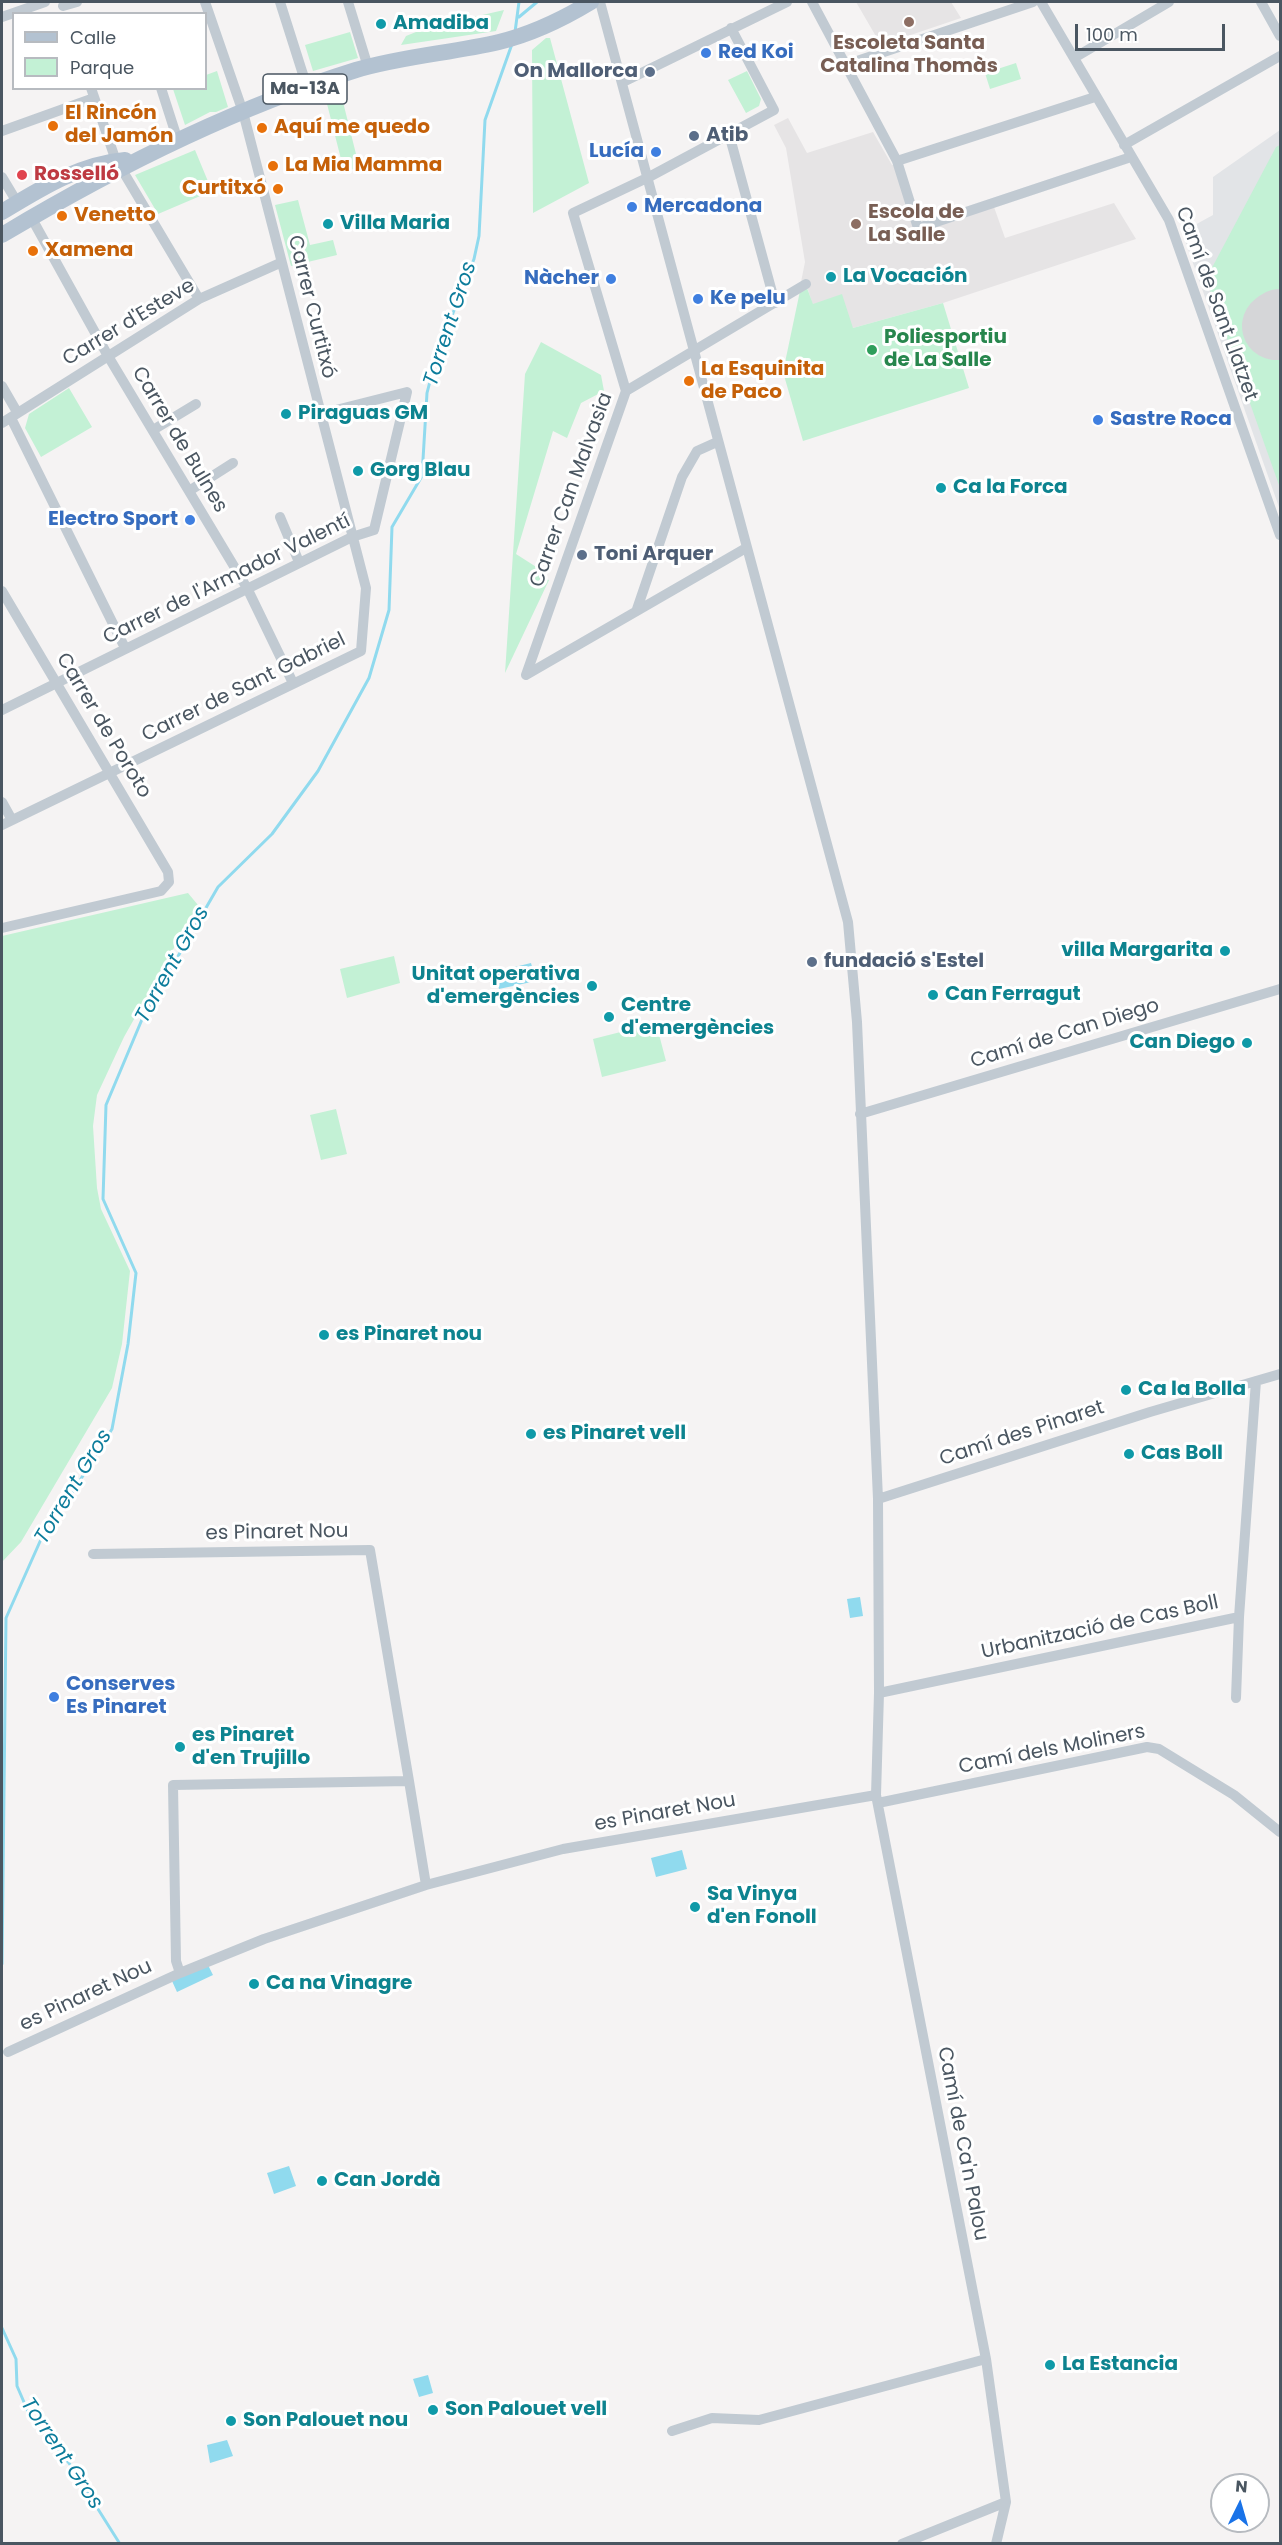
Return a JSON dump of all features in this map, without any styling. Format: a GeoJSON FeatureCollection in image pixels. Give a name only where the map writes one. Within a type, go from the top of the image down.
{"type":"FeatureCollection","features":[{"type":"Feature","properties":{"kind":"main road","name":"Ma-13A"},"geometry":{"type":"LineString","coordinates":[[2,235],[124,163],[243,112],[307,87],[368,67],[483,45],[542,27],[591,2]]}},
{"type":"Feature","properties":{"kind":"main road","name":"Ma-13A"},"geometry":{"type":"LineString","coordinates":[[9,207],[68,175],[89,167],[124,163]]}},
{"type":"Feature","properties":{"kind":"main road"},"geometry":{"type":"LineString","coordinates":[[9,207],[18,209],[31,217]]}},
{"type":"Feature","properties":{"kind":"street"},"geometry":{"type":"LineString","coordinates":[[16,12],[45,2]]}},
{"type":"Feature","properties":{"kind":"street"},"geometry":{"type":"LineString","coordinates":[[63,7],[77,2]]}},
{"type":"Feature","properties":{"kind":"street","name":"Carrer Curtitxó"},"geometry":{"type":"LineString","coordinates":[[205,2],[243,112],[280,263],[366,588],[361,651]]}},
{"type":"Feature","properties":{"kind":"street"},"geometry":{"type":"LineString","coordinates":[[280,2],[307,87]]}},
{"type":"Feature","properties":{"kind":"street"},"geometry":{"type":"LineString","coordinates":[[348,2],[368,67]]}},
{"type":"Feature","properties":{"kind":"street","name":"Camí de Ca'n Palou"},"geometry":{"type":"LineString","coordinates":[[600,2],[848,922],[856,1022],[878,1499],[877,1799],[986,2359],[1006,2502],[996,2544]]}},
{"type":"Feature","properties":{"kind":"street"},"geometry":{"type":"LineString","coordinates":[[623,82],[787,2]]}},
{"type":"Feature","properties":{"kind":"street"},"geometry":{"type":"LineString","coordinates":[[812,2],[897,161],[918,228],[1131,157]]}},
{"type":"Feature","properties":{"kind":"street"},"geometry":{"type":"LineString","coordinates":[[846,67],[857,61],[1033,2]]}},
{"type":"Feature","properties":{"kind":"street","name":"Camí de Sant Llatzet"},"geometry":{"type":"LineString","coordinates":[[1041,2],[1169,220],[1281,535]]}},
{"type":"Feature","properties":{"kind":"street"},"geometry":{"type":"LineString","coordinates":[[1074,58],[1169,2]]}},
{"type":"Feature","properties":{"kind":"street"},"geometry":{"type":"LineString","coordinates":[[1261,2],[1281,36]]}},
{"type":"Feature","properties":{"kind":"street"},"geometry":{"type":"LineString","coordinates":[[626,390],[573,213],[649,177],[774,110],[731,28]]}},
{"type":"Feature","properties":{"kind":"street"},"geometry":{"type":"LineString","coordinates":[[1124,145],[1281,56]]}},
{"type":"Feature","properties":{"kind":"street"},"geometry":{"type":"LineString","coordinates":[[162,90],[178,141]]}},
{"type":"Feature","properties":{"kind":"street"},"geometry":{"type":"LineString","coordinates":[[2,131],[93,93],[124,163],[200,299]]}},
{"type":"Feature","properties":{"kind":"street"},"geometry":{"type":"LineString","coordinates":[[897,161],[1095,97]]}},
{"type":"Feature","properties":{"kind":"street"},"geometry":{"type":"LineString","coordinates":[[729,134],[775,303]]}},
{"type":"Feature","properties":{"kind":"street"},"geometry":{"type":"LineString","coordinates":[[2,177],[9,207]]}},
{"type":"Feature","properties":{"kind":"street","name":"Carrer de Bulnes"},"geometry":{"type":"LineString","coordinates":[[31,217],[108,356],[247,588],[293,683]]}},
{"type":"Feature","properties":{"kind":"street","name":"Carrer d'Esteve"},"geometry":{"type":"LineString","coordinates":[[10,418],[200,299],[280,263]]}},
{"type":"Feature","properties":{"kind":"street","name":"Carrer Can Malvasia"},"geometry":{"type":"LineString","coordinates":[[637,609],[526,675],[626,390],[806,284]]}},
{"type":"Feature","properties":{"kind":"street"},"geometry":{"type":"LineString","coordinates":[[2,386],[10,418],[125,648]]}},
{"type":"Feature","properties":{"kind":"street","name":"Carrer de l'Armador Valentí"},"geometry":{"type":"LineString","coordinates":[[2,710],[299,562],[352,537],[374,530],[407,392],[320,414]]}},
{"type":"Feature","properties":{"kind":"street"},"geometry":{"type":"LineString","coordinates":[[153,430],[196,404]]}},
{"type":"Feature","properties":{"kind":"street"},"geometry":{"type":"LineString","coordinates":[[637,609],[681,477],[696,451],[717,442]]}},
{"type":"Feature","properties":{"kind":"street"},"geometry":{"type":"LineString","coordinates":[[189,490],[234,463]]}},
{"type":"Feature","properties":{"kind":"street"},"geometry":{"type":"LineString","coordinates":[[280,517],[299,562]]}},
{"type":"Feature","properties":{"kind":"street"},"geometry":{"type":"LineString","coordinates":[[637,609],[746,548]]}},
{"type":"Feature","properties":{"kind":"street","name":"Carrer de Poroto"},"geometry":{"type":"LineString","coordinates":[[2,591],[168,872],[169,882],[161,891],[2,928]]}},
{"type":"Feature","properties":{"kind":"street","name":"Carrer de Sant Gabriel"},"geometry":{"type":"LineString","coordinates":[[2,825],[361,651]]}},
{"type":"Feature","properties":{"kind":"street"},"geometry":{"type":"LineString","coordinates":[[2,802],[12,820]]}},
{"type":"Feature","properties":{"kind":"street","name":"Camí de Can Diego"},"geometry":{"type":"LineString","coordinates":[[860,1113],[1281,989]]}},
{"type":"Feature","properties":{"kind":"street","name":"Camí des Pinaret"},"geometry":{"type":"LineString","coordinates":[[878,1499],[1150,1412],[1281,1374]]}},
{"type":"Feature","properties":{"kind":"street","name":"Urbanització de Cas Boll"},"geometry":{"type":"LineString","coordinates":[[879,1693],[1239,1617],[1256,1381]]}},
{"type":"Feature","properties":{"kind":"street","name":"es Pinaret Nou"},"geometry":{"type":"LineString","coordinates":[[93,1554],[370,1550],[426,1885]]}},
{"type":"Feature","properties":{"kind":"street"},"geometry":{"type":"LineString","coordinates":[[1236,1698],[1239,1617]]}},
{"type":"Feature","properties":{"kind":"street","name":"Camí dels Moliners"},"geometry":{"type":"LineString","coordinates":[[877,1799],[1147,1747],[1159,1749],[1234,1795],[1281,1832]]}},
{"type":"Feature","properties":{"kind":"street","name":"es Pinaret Nou"},"geometry":{"type":"LineString","coordinates":[[180,1972],[176,1961],[173,1785],[409,1781]]}},
{"type":"Feature","properties":{"kind":"street","name":"es Pinaret Nou"},"geometry":{"type":"LineString","coordinates":[[8,2052],[180,1972],[264,1939],[426,1885],[564,1849],[877,1799]]}},
{"type":"Feature","properties":{"kind":"street"},"geometry":{"type":"LineString","coordinates":[[672,2431],[712,2418],[759,2420],[986,2359]]}},
{"type":"Feature","properties":{"kind":"street"},"geometry":{"type":"LineString","coordinates":[[902,2544],[1006,2502]]}},
{"type":"Feature","properties":{"kind":"shaded area","name":"Escoleta Santa Catalina Thomàs"},"geometry":{"type":"Polygon","coordinates":[[[856,2],[951,2],[961,18],[881,45],[856,2]]]}},
{"type":"Feature","properties":{"kind":"shaded area","name":"Escola de La Salle"},"geometry":{"type":"Polygon","coordinates":[[[788,118],[807,153],[873,132],[892,165],[895,165],[917,232],[994,207],[1005,238],[1114,203],[1136,239],[943,303],[853,328],[813,305],[805,281],[801,282],[805,262],[786,148],[774,125],[788,118]]]}},
{"type":"Feature","properties":{"kind":"shaded area"},"geometry":{"type":"Polygon","coordinates":[[[1280,130],[1280,510],[1182,232],[1213,215],[1213,177],[1280,130]]]}},
{"type":"Feature","properties":{"kind":"green space"},"geometry":{"type":"Polygon","coordinates":[[[504,10],[496,31],[401,45],[406,36],[426,28],[504,10]]]}},
{"type":"Feature","properties":{"kind":"green space"},"geometry":{"type":"Polygon","coordinates":[[[350,32],[358,58],[313,71],[305,45],[350,32]]]}},
{"type":"Feature","properties":{"kind":"green space"},"geometry":{"type":"Polygon","coordinates":[[[546,38],[550,38],[589,183],[533,213],[532,50],[546,38]]]}},
{"type":"Feature","properties":{"kind":"green space"},"geometry":{"type":"Polygon","coordinates":[[[1016,63],[1021,79],[990,89],[985,73],[1016,63]]]}},
{"type":"Feature","properties":{"kind":"green space"},"geometry":{"type":"Polygon","coordinates":[[[217,71],[228,107],[210,112],[185,125],[173,90],[207,90],[207,75],[217,71]]]}},
{"type":"Feature","properties":{"kind":"green space"},"geometry":{"type":"Polygon","coordinates":[[[747,71],[761,99],[759,106],[746,113],[728,80],[747,71]]]}},
{"type":"Feature","properties":{"kind":"green space"},"geometry":{"type":"Polygon","coordinates":[[[340,90],[358,162],[364,167],[344,171],[325,96],[340,90]]]}},
{"type":"Feature","properties":{"kind":"green space"},"geometry":{"type":"Polygon","coordinates":[[[1280,145],[1280,304],[1265,315],[1280,338],[1280,488],[1206,279],[1276,147],[1280,145]]]}},
{"type":"Feature","properties":{"kind":"green space"},"geometry":{"type":"Polygon","coordinates":[[[195,150],[212,191],[158,214],[135,175],[195,150]]]}},
{"type":"Feature","properties":{"kind":"green space"},"geometry":{"type":"Polygon","coordinates":[[[298,200],[310,245],[333,240],[337,255],[291,266],[275,205],[298,200]]]}},
{"type":"Feature","properties":{"kind":"green space","name":"Poliesportiu de La Salle"},"geometry":{"type":"Polygon","coordinates":[[[807,288],[813,304],[842,294],[853,328],[943,303],[969,388],[803,441],[783,372],[800,291],[807,288]]]}},
{"type":"Feature","properties":{"kind":"green space"},"geometry":{"type":"Polygon","coordinates":[[[541,342],[601,375],[604,391],[581,403],[567,438],[553,431],[516,554],[541,570],[539,577],[549,580],[505,673],[525,374],[541,342]]]}},
{"type":"Feature","properties":{"kind":"green space"},"geometry":{"type":"Polygon","coordinates":[[[69,388],[92,427],[41,457],[25,428],[29,414],[69,388]]]}},
{"type":"Feature","properties":{"kind":"green space"},"geometry":{"type":"Polygon","coordinates":[[[188,893],[198,905],[124,1037],[97,1095],[93,1126],[97,1188],[101,1209],[130,1271],[122,1344],[112,1388],[21,1542],[2,1562],[2,936],[188,893]]]}},
{"type":"Feature","properties":{"kind":"green space"},"geometry":{"type":"Polygon","coordinates":[[[394,956],[400,983],[347,998],[340,969],[394,956]]]}},
{"type":"Feature","properties":{"kind":"green space"},"geometry":{"type":"Polygon","coordinates":[[[656,1023],[666,1061],[602,1077],[593,1039],[656,1023]]]}},
{"type":"Feature","properties":{"kind":"green space"},"geometry":{"type":"Polygon","coordinates":[[[336,1109],[347,1154],[321,1160],[310,1115],[336,1109]]]}},
{"type":"Feature","properties":{"kind":"water"},"geometry":{"type":"Polygon","coordinates":[[[531,963],[536,981],[499,989],[494,972],[531,963]]]}},
{"type":"Feature","properties":{"kind":"water"},"geometry":{"type":"Polygon","coordinates":[[[860,1597],[863,1616],[850,1618],[847,1599],[860,1597]]]}},
{"type":"Feature","properties":{"kind":"water"},"geometry":{"type":"Polygon","coordinates":[[[682,1850],[687,1869],[656,1877],[651,1858],[682,1850]]]}},
{"type":"Feature","properties":{"kind":"water"},"geometry":{"type":"Polygon","coordinates":[[[208,1965],[213,1975],[177,1992],[172,1981],[208,1965]]]}},
{"type":"Feature","properties":{"kind":"water"},"geometry":{"type":"Polygon","coordinates":[[[289,2166],[296,2186],[274,2194],[267,2173],[289,2166]]]}},
{"type":"Feature","properties":{"kind":"water"},"geometry":{"type":"Polygon","coordinates":[[[428,2375],[433,2393],[419,2397],[413,2379],[428,2375]]]}},
{"type":"Feature","properties":{"kind":"water"},"geometry":{"type":"Polygon","coordinates":[[[227,2440],[233,2456],[210,2463],[207,2445],[227,2440]]]}},
{"type":"Feature","properties":{"kind":"waterway","name":"Torrent Gros"},"geometry":{"type":"LineString","coordinates":[[515,32],[519,2]]}},
{"type":"Feature","properties":{"kind":"waterway"},"geometry":{"type":"LineString","coordinates":[[519,17],[537,2]]}},
{"type":"Feature","properties":{"kind":"waterway","name":"Torrent Gros"},"geometry":{"type":"LineString","coordinates":[[2,1964],[6,1618],[50,1519],[69,1498],[112,1429],[128,1344],[136,1273],[103,1199],[106,1105],[143,1017],[218,887],[272,834],[318,771],[369,678],[389,610],[392,527],[422,476],[427,393],[437,354],[474,259],[479,236],[485,120],[512,44]]}},
{"type":"Feature","properties":{"kind":"waterway","name":"Torrent Gros"},"geometry":{"type":"LineString","coordinates":[[2,2328],[16,2359],[17,2386],[30,2416],[69,2463],[120,2544]]}},
{"type":"Feature","properties":{"kind":"taxiway"},"geometry":{"type":"LineString","coordinates":[[1280,313],[1280,330]]}},
{"type":"Feature","properties":{"kind":"runway"},"geometry":{"type":"LineString","coordinates":[[1276,326],[1280,323]]}},
{"type":"Feature","properties":{"kind":"place","name":"Escoleta Santa Catalina Thomàs"},"geometry":{"type":"Point","coordinates":[909,22]}},
{"type":"Feature","properties":{"kind":"place","name":"Amadiba"},"geometry":{"type":"Point","coordinates":[381,24]}},
{"type":"Feature","properties":{"kind":"place","name":"Red Koi"},"geometry":{"type":"Point","coordinates":[706,53]}},
{"type":"Feature","properties":{"kind":"place","name":"On Mallorca"},"geometry":{"type":"Point","coordinates":[650,72]}},
{"type":"Feature","properties":{"kind":"place","name":"El Rincón del Jamón"},"geometry":{"type":"Point","coordinates":[53,126]}},
{"type":"Feature","properties":{"kind":"place","name":"Aquí me quedo"},"geometry":{"type":"Point","coordinates":[262,128]}},
{"type":"Feature","properties":{"kind":"place","name":"Atib"},"geometry":{"type":"Point","coordinates":[694,136]}},
{"type":"Feature","properties":{"kind":"place","name":"Lucía"},"geometry":{"type":"Point","coordinates":[656,152]}},
{"type":"Feature","properties":{"kind":"place","name":"La Mia Mamma"},"geometry":{"type":"Point","coordinates":[273,166]}},
{"type":"Feature","properties":{"kind":"place","name":"Rosselló"},"geometry":{"type":"Point","coordinates":[22,175]}},
{"type":"Feature","properties":{"kind":"place","name":"Curtitxó"},"geometry":{"type":"Point","coordinates":[278,189]}},
{"type":"Feature","properties":{"kind":"place","name":"Mercadona"},"geometry":{"type":"Point","coordinates":[632,207]}},
{"type":"Feature","properties":{"kind":"place","name":"Venetto"},"geometry":{"type":"Point","coordinates":[62,216]}},
{"type":"Feature","properties":{"kind":"place","name":"Villa Maria"},"geometry":{"type":"Point","coordinates":[328,224]}},
{"type":"Feature","properties":{"kind":"place","name":"Escola de La Salle"},"geometry":{"type":"Point","coordinates":[856,224]}},
{"type":"Feature","properties":{"kind":"place","name":"Xamena"},"geometry":{"type":"Point","coordinates":[33,251]}},
{"type":"Feature","properties":{"kind":"place","name":"La Vocación"},"geometry":{"type":"Point","coordinates":[831,277]}},
{"type":"Feature","properties":{"kind":"place","name":"Nàcher"},"geometry":{"type":"Point","coordinates":[611,279]}},
{"type":"Feature","properties":{"kind":"place","name":"Ke pelu"},"geometry":{"type":"Point","coordinates":[698,299]}},
{"type":"Feature","properties":{"kind":"place","name":"Poliesportiu de La Salle"},"geometry":{"type":"Point","coordinates":[872,350]}},
{"type":"Feature","properties":{"kind":"place","name":"La Esquinita de Paco"},"geometry":{"type":"Point","coordinates":[689,381]}},
{"type":"Feature","properties":{"kind":"place","name":"Piraguas GM"},"geometry":{"type":"Point","coordinates":[286,414]}},
{"type":"Feature","properties":{"kind":"place","name":"Sastre Roca"},"geometry":{"type":"Point","coordinates":[1098,420]}},
{"type":"Feature","properties":{"kind":"place","name":"Gorg Blau"},"geometry":{"type":"Point","coordinates":[358,471]}},
{"type":"Feature","properties":{"kind":"place","name":"Ca la Forca"},"geometry":{"type":"Point","coordinates":[941,488]}},
{"type":"Feature","properties":{"kind":"place","name":"Electro Sport"},"geometry":{"type":"Point","coordinates":[190,520]}},
{"type":"Feature","properties":{"kind":"place","name":"Toni Arquer"},"geometry":{"type":"Point","coordinates":[582,555]}},
{"type":"Feature","properties":{"kind":"place","name":"villa Margarita"},"geometry":{"type":"Point","coordinates":[1225,951]}},
{"type":"Feature","properties":{"kind":"place","name":"fundació s'Estel"},"geometry":{"type":"Point","coordinates":[812,962]}},
{"type":"Feature","properties":{"kind":"place","name":"Unitat operativa d'emergències"},"geometry":{"type":"Point","coordinates":[592,986]}},
{"type":"Feature","properties":{"kind":"place","name":"Can Ferragut"},"geometry":{"type":"Point","coordinates":[933,995]}},
{"type":"Feature","properties":{"kind":"place","name":"Centre d'emergències"},"geometry":{"type":"Point","coordinates":[609,1017]}},
{"type":"Feature","properties":{"kind":"place","name":"Can Diego"},"geometry":{"type":"Point","coordinates":[1247,1043]}},
{"type":"Feature","properties":{"kind":"place","name":"es Pinaret nou"},"geometry":{"type":"Point","coordinates":[324,1335]}},
{"type":"Feature","properties":{"kind":"place","name":"Ca la Bolla"},"geometry":{"type":"Point","coordinates":[1126,1390]}},
{"type":"Feature","properties":{"kind":"place","name":"es Pinaret vell"},"geometry":{"type":"Point","coordinates":[531,1434]}},
{"type":"Feature","properties":{"kind":"place","name":"Cas Boll"},"geometry":{"type":"Point","coordinates":[1129,1454]}},
{"type":"Feature","properties":{"kind":"place","name":"Conserves Es Pinaret"},"geometry":{"type":"Point","coordinates":[54,1697]}},
{"type":"Feature","properties":{"kind":"place","name":"es Pinaret d'en Trujillo"},"geometry":{"type":"Point","coordinates":[180,1747]}},
{"type":"Feature","properties":{"kind":"place","name":"Sa Vinya d'en Fonoll"},"geometry":{"type":"Point","coordinates":[695,1907]}},
{"type":"Feature","properties":{"kind":"place","name":"Ca na Vinagre"},"geometry":{"type":"Point","coordinates":[254,1984]}},
{"type":"Feature","properties":{"kind":"place","name":"Can Jordà"},"geometry":{"type":"Point","coordinates":[322,2181]}},
{"type":"Feature","properties":{"kind":"place","name":"La Estancia"},"geometry":{"type":"Point","coordinates":[1050,2365]}},
{"type":"Feature","properties":{"kind":"place","name":"Son Palouet vell"},"geometry":{"type":"Point","coordinates":[433,2410]}},
{"type":"Feature","properties":{"kind":"place","name":"Son Palouet nou"},"geometry":{"type":"Point","coordinates":[231,2421]}}]}
